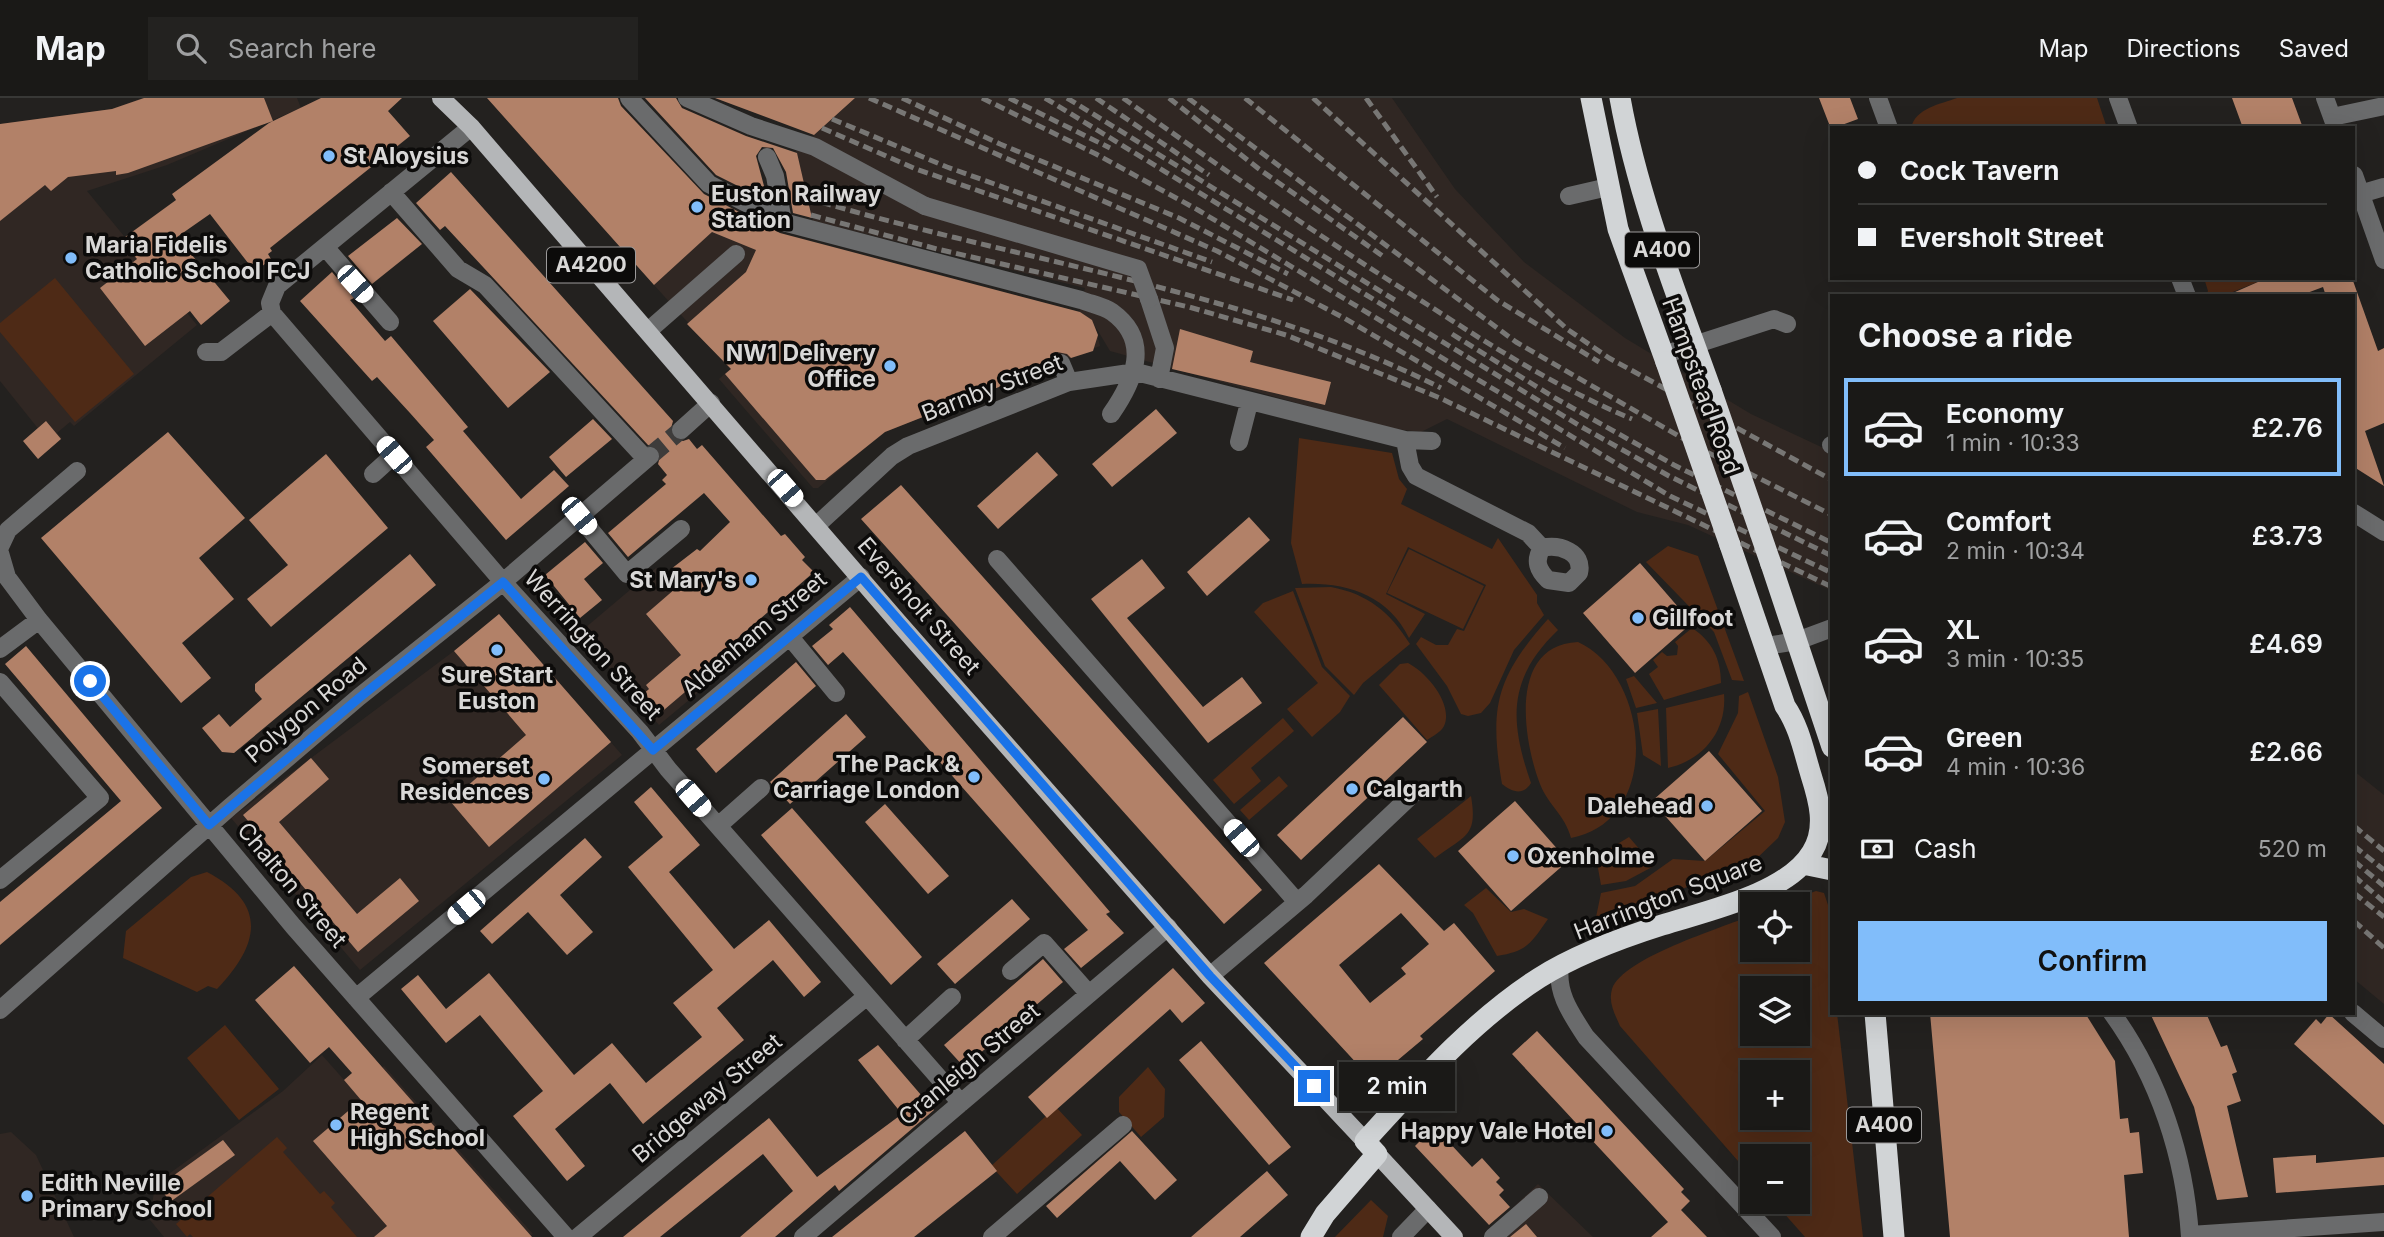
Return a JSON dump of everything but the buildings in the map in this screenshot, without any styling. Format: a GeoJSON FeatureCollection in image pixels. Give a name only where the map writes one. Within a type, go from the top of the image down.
{"type":"FeatureCollection","features":[{"type":"Feature","properties":{"kind":"highway","name":"Hampstead Road"},"geometry":{"type":"LineString","coordinates":[[1591,98],[1618,229],[1786,706]]}},
{"type":"Feature","properties":{"kind":"highway","name":"Hampstead Road"},"geometry":{"type":"LineString","coordinates":[[1620,98],[1634,157],[1667,267],[1830,741]]}},
{"type":"Feature","properties":{"kind":"highway","name":"Harrington Square"},"geometry":{"type":"LineString","coordinates":[[1560,966],[1631,936],[1689,919],[1774,886],[1803,864],[1817,843],[1820,812],[1794,718],[1786,706]]}},
{"type":"Feature","properties":{"kind":"highway"},"geometry":{"type":"LineString","coordinates":[[1803,864],[1830,870]]}},
{"type":"Feature","properties":{"kind":"highway","name":"A400"},"geometry":{"type":"LineString","coordinates":[[1311,1237],[1371,1148],[1427,1073],[1490,1015],[1560,966]]}},
{"type":"Feature","properties":{"kind":"highway","name":"A400"},"geometry":{"type":"LineString","coordinates":[[1875,1015],[1894,1237]]}},
{"type":"Feature","properties":{"kind":"main road","name":"Eversholt Street"},"geometry":{"type":"LineString","coordinates":[[441,98],[471,127],[1210,976],[1371,1148]]}},
{"type":"Feature","properties":{"kind":"main road","name":"A4200"},"geometry":{"type":"LineString","coordinates":[[1371,1148],[1454,1237]]}},
{"type":"Feature","properties":{"kind":"street"},"geometry":{"type":"LineString","coordinates":[[629,98],[709,184],[783,222],[1081,300],[1111,312],[1129,328],[1136,372],[1111,414]]}},
{"type":"Feature","properties":{"kind":"street"},"geometry":{"type":"LineString","coordinates":[[687,98],[751,125],[815,147],[925,206],[1138,269],[1165,348],[1159,379]]}},
{"type":"Feature","properties":{"kind":"street"},"geometry":{"type":"LineString","coordinates":[[2325,98],[2334,122],[2384,106]]}},
{"type":"Feature","properties":{"kind":"street"},"geometry":{"type":"LineString","coordinates":[[1885,100],[1889,126]]}},
{"type":"Feature","properties":{"kind":"street"},"geometry":{"type":"LineString","coordinates":[[2123,100],[2129,126]]}},
{"type":"Feature","properties":{"kind":"street"},"geometry":{"type":"LineString","coordinates":[[206,352],[220,352],[272,313],[270,303],[277,286],[471,127]]}},
{"type":"Feature","properties":{"kind":"street"},"geometry":{"type":"LineString","coordinates":[[767,157],[775,177],[783,222]]}},
{"type":"Feature","properties":{"kind":"street"},"geometry":{"type":"LineString","coordinates":[[2355,178],[2383,254]]}},
{"type":"Feature","properties":{"kind":"street"},"geometry":{"type":"LineString","coordinates":[[1569,196],[1608,187]]}},
{"type":"Feature","properties":{"kind":"street"},"geometry":{"type":"LineString","coordinates":[[2360,194],[2384,187]]}},
{"type":"Feature","properties":{"kind":"street","name":"Polygon Road"},"geometry":{"type":"LineString","coordinates":[[0,1010],[209,825],[359,698],[503,582],[648,458],[485,285],[458,269],[391,192]]}},
{"type":"Feature","properties":{"kind":"street"},"geometry":{"type":"LineString","coordinates":[[325,247],[390,322]]}},
{"type":"Feature","properties":{"kind":"street"},"geometry":{"type":"LineString","coordinates":[[648,331],[736,254]]}},
{"type":"Feature","properties":{"kind":"street","name":"Werrington Street"},"geometry":{"type":"LineString","coordinates":[[272,313],[503,582],[961,1103]]}},
{"type":"Feature","properties":{"kind":"street"},"geometry":{"type":"LineString","coordinates":[[1664,358],[1695,344],[1774,318],[1787,324]]}},
{"type":"Feature","properties":{"kind":"street"},"geometry":{"type":"LineString","coordinates":[[1061,363],[1069,383]]}},
{"type":"Feature","properties":{"kind":"street","name":"Barnby Street"},"geometry":{"type":"LineString","coordinates":[[817,525],[892,456],[908,446],[1069,383],[1136,372],[1249,403],[1405,440],[1432,441]]}},
{"type":"Feature","properties":{"kind":"street"},"geometry":{"type":"LineString","coordinates":[[681,429],[711,403]]}},
{"type":"Feature","properties":{"kind":"street"},"geometry":{"type":"LineString","coordinates":[[1240,442],[1249,403]]}},
{"type":"Feature","properties":{"kind":"street"},"geometry":{"type":"LineString","coordinates":[[1405,440],[1410,466],[1416,476],[1528,533],[1542,548]]}},
{"type":"Feature","properties":{"kind":"street"},"geometry":{"type":"LineString","coordinates":[[373,474],[394,455]]}},
{"type":"Feature","properties":{"kind":"street"},"geometry":{"type":"LineString","coordinates":[[0,547],[8,530],[77,471]]}},
{"type":"Feature","properties":{"kind":"street"},"geometry":{"type":"LineString","coordinates":[[2355,514],[2384,532]]}},
{"type":"Feature","properties":{"kind":"street"},"geometry":{"type":"LineString","coordinates":[[579,516],[627,574],[681,529]]}},
{"type":"Feature","properties":{"kind":"street","name":"Chalton Street"},"geometry":{"type":"LineString","coordinates":[[0,553],[7,577],[38,620],[356,998],[566,1237]]}},
{"type":"Feature","properties":{"kind":"street"},"geometry":{"type":"LineString","coordinates":[[997,559],[1297,902]]}},
{"type":"Feature","properties":{"kind":"street","name":"Aldenham Street"},"geometry":{"type":"LineString","coordinates":[[356,998],[861,577]]}},
{"type":"Feature","properties":{"kind":"street"},"geometry":{"type":"LineString","coordinates":[[0,649],[38,620]]}},
{"type":"Feature","properties":{"kind":"street"},"geometry":{"type":"LineString","coordinates":[[1766,646],[1797,641],[1830,629]]}},
{"type":"Feature","properties":{"kind":"street"},"geometry":{"type":"LineString","coordinates":[[790,636],[836,693]]}},
{"type":"Feature","properties":{"kind":"street"},"geometry":{"type":"LineString","coordinates":[[0,682],[100,798],[0,880]]}},
{"type":"Feature","properties":{"kind":"street"},"geometry":{"type":"LineString","coordinates":[[718,826],[761,788]]}},
{"type":"Feature","properties":{"kind":"street"},"geometry":{"type":"LineString","coordinates":[[1210,976],[1297,902],[1416,791]]}},
{"type":"Feature","properties":{"kind":"street","name":"Cranleigh Street"},"geometry":{"type":"LineString","coordinates":[[803,1237],[1168,927]]}},
{"type":"Feature","properties":{"kind":"street"},"geometry":{"type":"LineString","coordinates":[[1011,971],[1044,943],[1089,994]]}},
{"type":"Feature","properties":{"kind":"street","name":"Harrington Square"},"geometry":{"type":"LineString","coordinates":[[1560,966],[1558,978],[1567,1008],[1587,1037],[1772,1237]]}},
{"type":"Feature","properties":{"kind":"street","name":"Bridgeway Street"},"geometry":{"type":"LineString","coordinates":[[578,1237],[867,996]]}},
{"type":"Feature","properties":{"kind":"street"},"geometry":{"type":"LineString","coordinates":[[905,1040],[952,997]]}},
{"type":"Feature","properties":{"kind":"street"},"geometry":{"type":"LineString","coordinates":[[2113,1015],[2138,1051],[2163,1110],[2179,1164],[2190,1236],[2384,1222]]}},
{"type":"Feature","properties":{"kind":"street"},"geometry":{"type":"LineString","coordinates":[[2355,1015],[2384,1039]]}},
{"type":"Feature","properties":{"kind":"street"},"geometry":{"type":"LineString","coordinates":[[992,1237],[1123,1125]]}},
{"type":"Feature","properties":{"kind":"street"},"geometry":{"type":"LineString","coordinates":[[1493,1237],[1539,1197]]}},
{"type":"Feature","properties":{"kind":"street"},"geometry":{"type":"LineString","coordinates":[[1401,1237],[1428,1209]]}},
{"type":"Feature","properties":{"kind":"shaded area","name":"Maria Fidelis Catholic School FCJ"},"geometry":{"type":"Polygon","coordinates":[[[143,98],[297,98],[301,108],[167,165],[87,191],[197,325],[74,426],[70,422],[57,433],[62,438],[52,446],[0,381],[0,124],[112,109],[143,98]]]}},
{"type":"Feature","properties":{"kind":"shaded area"},"geometry":{"type":"Polygon","coordinates":[[[855,98],[1392,98],[1455,189],[1524,262],[1625,338],[1751,414],[1830,451],[1830,590],[1688,525],[1637,512],[1447,419],[1421,432],[1387,428],[1110,351],[1095,326],[1100,346],[870,438],[872,442],[818,488],[813,488],[719,379],[730,369],[654,285],[724,220],[1079,312],[1085,288],[813,221],[796,151],[855,98]]]}},
{"type":"Feature","properties":{"kind":"shaded area"},"geometry":{"type":"Polygon","coordinates":[[[1957,98],[2097,98],[2106,126],[1912,126],[1923,111],[1957,98]]]}},
{"type":"Feature","properties":{"kind":"shaded area"},"geometry":{"type":"Polygon","coordinates":[[[55,278],[134,374],[75,422],[0,332],[0,323],[55,278]]]}},
{"type":"Feature","properties":{"kind":"shaded area"},"geometry":{"type":"Polygon","coordinates":[[[2205,280],[2262,280],[2228,294],[2206,294],[2208,291],[2205,280]]]}},
{"type":"Feature","properties":{"kind":"shaded area"},"geometry":{"type":"Polygon","coordinates":[[[1299,438],[1392,453],[1399,479],[1407,489],[1401,504],[1492,549],[1498,538],[1537,595],[1537,603],[1544,615],[1514,650],[1490,703],[1481,713],[1468,716],[1461,714],[1447,686],[1416,644],[1421,637],[1436,645],[1448,645],[1457,629],[1464,631],[1486,585],[1408,547],[1386,594],[1425,614],[1409,638],[1390,611],[1378,601],[1350,589],[1302,584],[1291,543],[1299,438]]]}},
{"type":"Feature","properties":{"kind":"shaded area"},"geometry":{"type":"Polygon","coordinates":[[[1668,546],[1698,556],[1744,681],[1732,680],[1714,632],[1646,562],[1668,546]]]}},
{"type":"Feature","properties":{"kind":"shaded area"},"geometry":{"type":"Polygon","coordinates":[[[1409,549],[1484,586],[1463,629],[1387,593],[1409,549]]]}},
{"type":"Feature","properties":{"kind":"shaded area"},"geometry":{"type":"Polygon","coordinates":[[[656,568],[736,661],[659,725],[579,633],[656,568]]]}},
{"type":"Feature","properties":{"kind":"shaded area"},"geometry":{"type":"Polygon","coordinates":[[[1331,587],[1356,594],[1377,606],[1410,644],[1363,683],[1354,695],[1325,666],[1295,588],[1331,587]]]}},
{"type":"Feature","properties":{"kind":"shaded area"},"geometry":{"type":"Polygon","coordinates":[[[1293,591],[1322,667],[1350,696],[1340,712],[1312,737],[1287,709],[1318,683],[1254,612],[1263,603],[1293,591]]]}},
{"type":"Feature","properties":{"kind":"shaded area"},"geometry":{"type":"Polygon","coordinates":[[[499,614],[622,755],[360,970],[231,818],[454,651],[499,614]]]}},
{"type":"Feature","properties":{"kind":"shaded area"},"geometry":{"type":"Polygon","coordinates":[[[1548,619],[1558,630],[1530,665],[1518,701],[1519,739],[1531,783],[1525,790],[1517,791],[1502,784],[1496,734],[1497,714],[1507,677],[1517,659],[1548,619]]]}},
{"type":"Feature","properties":{"kind":"shaded area"},"geometry":{"type":"Polygon","coordinates":[[[1692,628],[1714,651],[1721,683],[1664,700],[1649,674],[1658,667],[1653,660],[1662,652],[1667,656],[1677,655],[1678,646],[1675,642],[1692,628]]]}},
{"type":"Feature","properties":{"kind":"shaded area"},"geometry":{"type":"Polygon","coordinates":[[[1578,642],[1602,659],[1620,684],[1632,714],[1636,746],[1633,777],[1621,805],[1601,826],[1571,838],[1565,823],[1540,784],[1529,744],[1526,698],[1531,677],[1540,659],[1556,647],[1578,642]]]}},
{"type":"Feature","properties":{"kind":"shaded area"},"geometry":{"type":"Polygon","coordinates":[[[1408,663],[1430,681],[1445,708],[1444,726],[1427,740],[1379,685],[1400,664],[1408,663]]]}},
{"type":"Feature","properties":{"kind":"shaded area"},"geometry":{"type":"Polygon","coordinates":[[[1634,676],[1657,703],[1636,708],[1626,679],[1634,676]]]}},
{"type":"Feature","properties":{"kind":"shaded area"},"geometry":{"type":"Polygon","coordinates":[[[1748,692],[1778,777],[1785,822],[1778,838],[1753,862],[1595,922],[1601,893],[1635,886],[1673,859],[1705,861],[1765,811],[1718,754],[1738,713],[1739,696],[1748,692]]]}},
{"type":"Feature","properties":{"kind":"shaded area"},"geometry":{"type":"Polygon","coordinates":[[[1724,694],[1722,720],[1711,742],[1692,758],[1668,768],[1666,708],[1724,694]]]}},
{"type":"Feature","properties":{"kind":"shaded area"},"geometry":{"type":"Polygon","coordinates":[[[1658,709],[1661,766],[1643,755],[1637,713],[1658,709]]]}},
{"type":"Feature","properties":{"kind":"shaded area"},"geometry":{"type":"Polygon","coordinates":[[[1283,718],[1294,731],[1251,768],[1261,781],[1234,804],[1213,780],[1283,718]]]}},
{"type":"Feature","properties":{"kind":"shaded area"},"geometry":{"type":"Polygon","coordinates":[[[2355,772],[2384,795],[2384,1004],[2355,980],[2355,772]]]}},
{"type":"Feature","properties":{"kind":"shaded area"},"geometry":{"type":"Polygon","coordinates":[[[1279,776],[1288,786],[1249,820],[1240,810],[1279,776]]]}},
{"type":"Feature","properties":{"kind":"shaded area"},"geometry":{"type":"Polygon","coordinates":[[[1471,796],[1471,828],[1435,858],[1417,839],[1471,796]]]}},
{"type":"Feature","properties":{"kind":"shaded area"},"geometry":{"type":"Polygon","coordinates":[[[1629,837],[1654,866],[1626,881],[1601,885],[1596,857],[1629,837]]]}},
{"type":"Feature","properties":{"kind":"shaded area"},"geometry":{"type":"Polygon","coordinates":[[[207,872],[227,884],[240,897],[248,911],[251,926],[249,941],[231,972],[217,989],[208,986],[197,992],[123,958],[126,931],[191,877],[207,872]]]}},
{"type":"Feature","properties":{"kind":"shaded area"},"geometry":{"type":"Polygon","coordinates":[[[1486,888],[1511,912],[1524,909],[1548,919],[1528,945],[1497,956],[1473,913],[1464,905],[1486,888]]]}},
{"type":"Feature","properties":{"kind":"shaded area"},"geometry":{"type":"Polygon","coordinates":[[[1816,891],[1824,893],[1828,905],[1830,1015],[1837,1015],[1863,1237],[1805,1237],[1785,1214],[1810,1214],[1810,1144],[1740,1144],[1740,1163],[1620,1026],[1611,1004],[1611,994],[1620,977],[1634,966],[1674,945],[1740,920],[1740,962],[1810,962],[1810,893],[1816,891]]]}},
{"type":"Feature","properties":{"kind":"shaded area"},"geometry":{"type":"Polygon","coordinates":[[[225,1025],[279,1089],[239,1120],[187,1058],[225,1025]]]}},
{"type":"Feature","properties":{"kind":"shaded area","name":"Regent High School"},"geometry":{"type":"Polygon","coordinates":[[[322,1055],[354,1091],[384,1066],[533,1234],[529,1237],[164,1237],[150,1220],[155,1184],[283,1091],[322,1055]]]}},
{"type":"Feature","properties":{"kind":"shaded area"},"geometry":{"type":"Polygon","coordinates":[[[1148,1067],[1165,1089],[1164,1117],[1141,1137],[1119,1112],[1119,1097],[1148,1067]]]}},
{"type":"Feature","properties":{"kind":"shaded area"},"geometry":{"type":"Polygon","coordinates":[[[1056,1107],[1082,1135],[1017,1194],[991,1166],[1056,1107]]]}},
{"type":"Feature","properties":{"kind":"shaded area","name":"Edith Neville Primary School"},"geometry":{"type":"Polygon","coordinates":[[[11,1132],[36,1155],[74,1237],[0,1237],[0,1134],[11,1132]]]}},
{"type":"Feature","properties":{"kind":"shaded area"},"geometry":{"type":"Polygon","coordinates":[[[277,1137],[287,1148],[283,1152],[320,1194],[324,1191],[335,1203],[331,1207],[357,1237],[193,1237],[190,1234],[187,1237],[176,1224],[277,1137]]]}},
{"type":"Feature","properties":{"kind":"shaded area"},"geometry":{"type":"Polygon","coordinates":[[[1538,1184],[1593,1237],[1496,1237],[1489,1230],[1538,1184]]]}},
{"type":"Feature","properties":{"kind":"shaded area"},"geometry":{"type":"Polygon","coordinates":[[[1371,1200],[1388,1216],[1383,1237],[1335,1237],[1371,1200]]]}},
{"type":"Feature","properties":{"kind":"tunnel"},"geometry":{"type":"LineString","coordinates":[[650,456],[681,430]]}},
{"type":"Feature","properties":{"kind":"railway"},"geometry":{"type":"LineString","coordinates":[[869,98],[1217,251],[1344,318],[1565,448]]}},
{"type":"Feature","properties":{"kind":"railway"},"geometry":{"type":"LineString","coordinates":[[902,98],[1000,144],[1179,218],[1288,274]]}},
{"type":"Feature","properties":{"kind":"railway"},"geometry":{"type":"LineString","coordinates":[[982,98],[1096,154],[1198,210],[1670,496]]}},
{"type":"Feature","properties":{"kind":"railway"},"geometry":{"type":"LineString","coordinates":[[1009,98],[1110,148]]}},
{"type":"Feature","properties":{"kind":"railway"},"geometry":{"type":"LineString","coordinates":[[1045,98],[1580,426],[1669,476],[1830,555]]}},
{"type":"Feature","properties":{"kind":"railway"},"geometry":{"type":"LineString","coordinates":[[1067,98],[1398,302]]}},
{"type":"Feature","properties":{"kind":"railway"},"geometry":{"type":"LineString","coordinates":[[1096,98],[1209,175]]}},
{"type":"Feature","properties":{"kind":"railway"},"geometry":{"type":"LineString","coordinates":[[1123,98],[1312,230],[1478,337],[1553,381],[1632,419]]}},
{"type":"Feature","properties":{"kind":"railway"},"geometry":{"type":"LineString","coordinates":[[1169,98],[1259,169],[1384,257]]}},
{"type":"Feature","properties":{"kind":"railway"},"geometry":{"type":"LineString","coordinates":[[1188,98],[1516,342],[1703,450],[1830,514]]}},
{"type":"Feature","properties":{"kind":"railway"},"geometry":{"type":"LineString","coordinates":[[1245,98],[1497,300],[1599,362]]}},
{"type":"Feature","properties":{"kind":"railway"},"geometry":{"type":"LineString","coordinates":[[1313,98],[1567,329],[1609,358],[1830,479]]}},
{"type":"Feature","properties":{"kind":"railway"},"geometry":{"type":"LineString","coordinates":[[1366,98],[1437,197]]}},
{"type":"Feature","properties":{"kind":"railway"},"geometry":{"type":"LineString","coordinates":[[832,119],[947,167],[1212,262]]}},
{"type":"Feature","properties":{"kind":"railway"},"geometry":{"type":"LineString","coordinates":[[822,128],[916,169],[1293,300]]}},
{"type":"Feature","properties":{"kind":"railway"},"geometry":{"type":"LineString","coordinates":[[807,198],[1209,301],[1288,325],[1365,354],[1441,388]]}},
{"type":"Feature","properties":{"kind":"railway"},"geometry":{"type":"LineString","coordinates":[[811,215],[937,249],[1189,307],[1286,335],[1440,398],[1830,586]]}},
{"type":"Feature","properties":{"kind":"railway"},"geometry":{"type":"LineString","coordinates":[[1452,334],[1555,398],[1674,465],[1830,542]]}},
{"type":"Feature","properties":{"kind":"railway"},"geometry":{"type":"LineString","coordinates":[[1670,496],[1830,572]]}},
{"type":"Feature","properties":{"kind":"railway"},"geometry":{"type":"LineString","coordinates":[[2355,827],[2384,851]]}},
{"type":"Feature","properties":{"kind":"railway"},"geometry":{"type":"LineString","coordinates":[[2355,847],[2384,870]]}},
{"type":"Feature","properties":{"kind":"railway"},"geometry":{"type":"LineString","coordinates":[[2355,862],[2384,886]]}},
{"type":"Feature","properties":{"kind":"railway"},"geometry":{"type":"LineString","coordinates":[[2355,877],[2384,902]]}},
{"type":"Feature","properties":{"kind":"railway"},"geometry":{"type":"LineString","coordinates":[[2355,894],[2384,917]]}},
{"type":"Feature","properties":{"kind":"railway"},"geometry":{"type":"LineString","coordinates":[[2355,922],[2384,948]]}},
{"type":"Feature","properties":{"kind":"place","name":"St Aloysius"},"geometry":{"type":"Point","coordinates":[329,156]}},
{"type":"Feature","properties":{"kind":"place","name":"Euston Railway Station"},"geometry":{"type":"Point","coordinates":[697,207]}},
{"type":"Feature","properties":{"kind":"place","name":"Maria Fidelis Catholic School FCJ"},"geometry":{"type":"Point","coordinates":[71,258]}},
{"type":"Feature","properties":{"kind":"place","name":"NW1 Delivery Office"},"geometry":{"type":"Point","coordinates":[890,366]}},
{"type":"Feature","properties":{"kind":"place","name":"St Mary's"},"geometry":{"type":"Point","coordinates":[751,580]}},
{"type":"Feature","properties":{"kind":"place","name":"Gillfoot"},"geometry":{"type":"Point","coordinates":[1638,618]}},
{"type":"Feature","properties":{"kind":"place","name":"Sure Start Euston"},"geometry":{"type":"Point","coordinates":[497,650]}},
{"type":"Feature","properties":{"kind":"place","name":"The Pack & Carriage London"},"geometry":{"type":"Point","coordinates":[974,777]}},
{"type":"Feature","properties":{"kind":"place","name":"Somerset Residences"},"geometry":{"type":"Point","coordinates":[544,779]}},
{"type":"Feature","properties":{"kind":"place","name":"Calgarth"},"geometry":{"type":"Point","coordinates":[1352,789]}},
{"type":"Feature","properties":{"kind":"place","name":"Dalehead"},"geometry":{"type":"Point","coordinates":[1707,806]}},
{"type":"Feature","properties":{"kind":"place","name":"Oxenholme"},"geometry":{"type":"Point","coordinates":[1513,856]}},
{"type":"Feature","properties":{"kind":"place","name":"Regent High School"},"geometry":{"type":"Point","coordinates":[336,1125]}},
{"type":"Feature","properties":{"kind":"place","name":"Happy Vale Hotel"},"geometry":{"type":"Point","coordinates":[1607,1131]}},
{"type":"Feature","properties":{"kind":"place","name":"Edith Neville Primary School"},"geometry":{"type":"Point","coordinates":[27,1196]}},
{"type":"Feature","properties":{"kind":"route"},"geometry":{"type":"LineString","coordinates":[[90,681],[209,825],[359,698],[503,582],[640,732],[653,750],[861,577],[1210,976],[1314,1086]]}}]}
